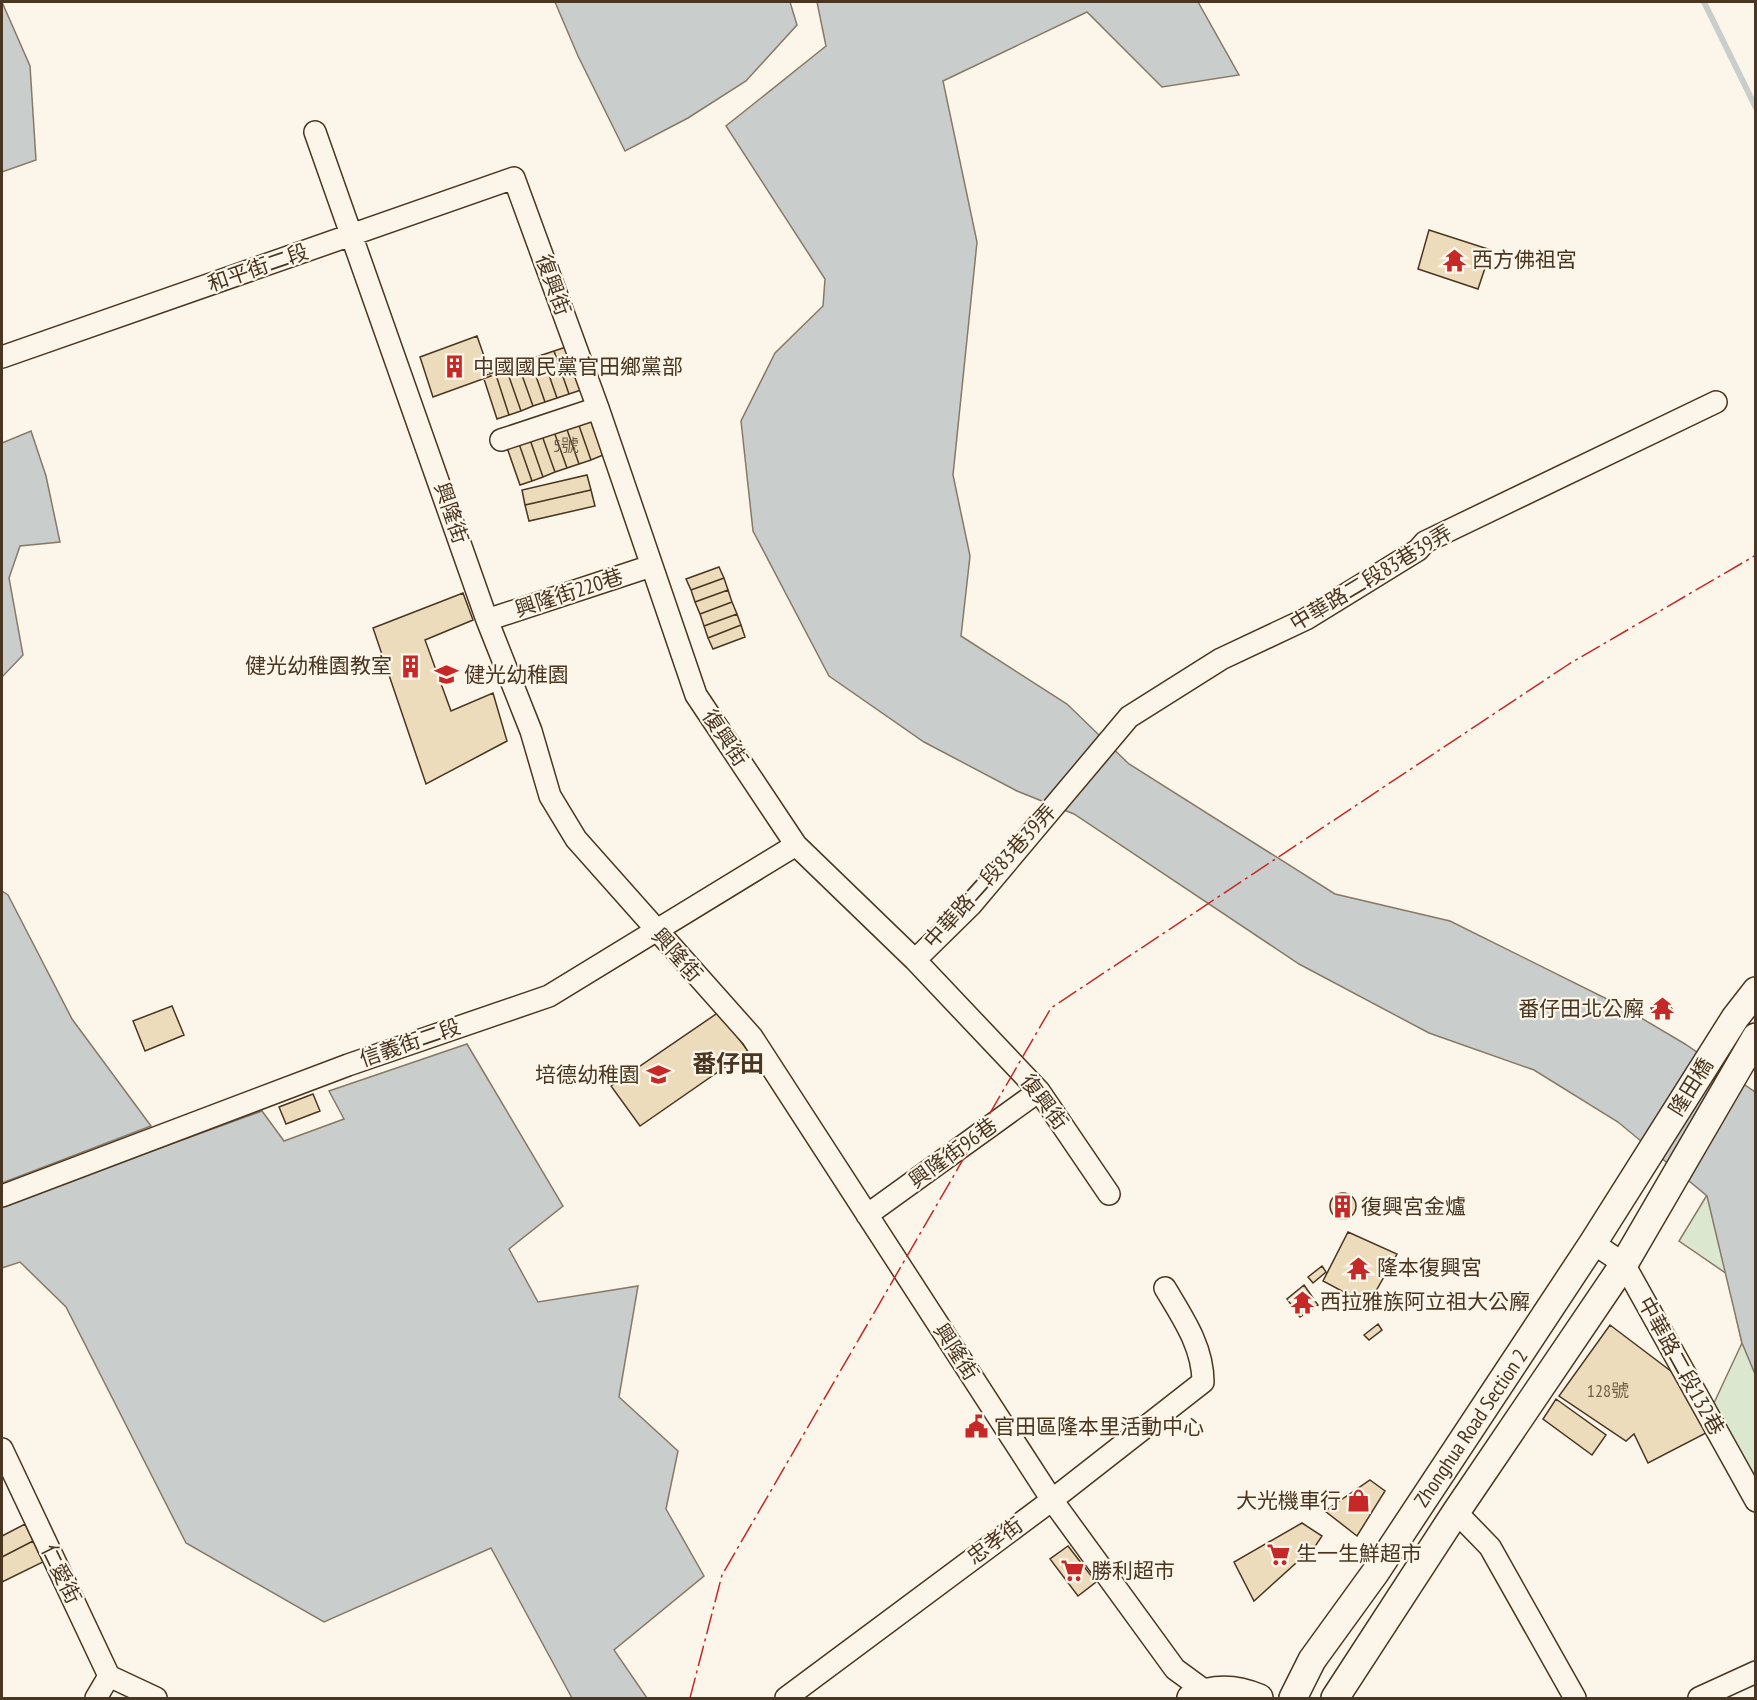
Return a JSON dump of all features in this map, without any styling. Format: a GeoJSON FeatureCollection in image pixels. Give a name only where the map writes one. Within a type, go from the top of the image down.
{"type":"FeatureCollection","features":[{"type":"Feature","properties":{"kind":"main road","name":"隆田橋"},"geometry":{"type":"LineString","coordinates":[[1648,1156],[1734,1018],[1755,991]]}},
{"type":"Feature","properties":{"kind":"main road","name":"隆田橋"},"geometry":{"type":"LineString","coordinates":[[1676,1174],[1752,1042]]}},
{"type":"Feature","properties":{"kind":"main road","name":"Zhonghua Road Section 2"},"geometry":{"type":"LineString","coordinates":[[1293,1698],[1312,1660],[1375,1573],[1648,1156]]}},
{"type":"Feature","properties":{"kind":"main road","name":"Zhonghua Road Section 2"},"geometry":{"type":"LineString","coordinates":[[1335,1698],[1456,1512],[1624,1264],[1676,1174]]}},
{"type":"Feature","properties":{"kind":"main road"},"geometry":{"type":"LineString","coordinates":[[1198,1695],[1221,1689],[1247,1693],[1259,1698]]}},
{"type":"Feature","properties":{"kind":"street","name":"興隆街"},"geometry":{"type":"LineString","coordinates":[[315,132],[487,620],[531,731],[550,796],[576,839],[656,932],[752,1037],[1052,1500],[1175,1669],[1198,1695]]}},
{"type":"Feature","properties":{"kind":"street","name":"和平街二段"},"geometry":{"type":"LineString","coordinates":[[2,357],[514,178]]}},
{"type":"Feature","properties":{"kind":"street","name":"復興街"},"geometry":{"type":"LineString","coordinates":[[514,178],[598,408],[696,695],[796,845],[915,960],[1039,1091],[1109,1194]]}},
{"type":"Feature","properties":{"kind":"street","name":"中華路二段83巷39弄"},"geometry":{"type":"LineString","coordinates":[[915,960],[971,905],[1129,717],[1221,659],[1306,619],[1418,550],[1425,542],[1716,402]]}},
{"type":"Feature","properties":{"kind":"street"},"geometry":{"type":"LineString","coordinates":[[501,441],[598,408]]}},
{"type":"Feature","properties":{"kind":"street","name":"興隆街220巷"},"geometry":{"type":"LineString","coordinates":[[487,620],[651,566]]}},
{"type":"Feature","properties":{"kind":"street","name":"信義街二段"},"geometry":{"type":"LineString","coordinates":[[2,1196],[348,1065],[549,996],[796,845]]}},
{"type":"Feature","properties":{"kind":"street","name":"興隆街96巷"},"geometry":{"type":"LineString","coordinates":[[867,1215],[1039,1091]]}},
{"type":"Feature","properties":{"kind":"street","name":"中華路二段132巷"},"geometry":{"type":"LineString","coordinates":[[1593,1243],[1624,1264],[1755,1501]]}},
{"type":"Feature","properties":{"kind":"street","name":"忠孝街"},"geometry":{"type":"LineString","coordinates":[[786,1698],[1052,1500],[1203,1382],[1203,1361],[1185,1321],[1165,1288]]}},
{"type":"Feature","properties":{"kind":"street","name":"仁愛街"},"geometry":{"type":"LineString","coordinates":[[2,1449],[109,1676]]}},
{"type":"Feature","properties":{"kind":"street"},"geometry":{"type":"LineString","coordinates":[[1456,1512],[1490,1547],[1575,1698]]}},
{"type":"Feature","properties":{"kind":"street"},"geometry":{"type":"LineString","coordinates":[[1699,1698],[1755,1672]]}},
{"type":"Feature","properties":{"kind":"street"},"geometry":{"type":"LineString","coordinates":[[96,1698],[109,1676],[156,1698]]}},
{"type":"Feature","properties":{"kind":"green space"},"geometry":{"type":"Polygon","coordinates":[[[1755,1116],[1755,1501],[1714,1403],[1742,1343],[1727,1274],[1679,1241],[1755,1116]]]}},
{"type":"Feature","properties":{"kind":"shaded area"},"geometry":{"type":"Polygon","coordinates":[[[2,2],[30,66],[36,160],[2,172],[2,2]]]}},
{"type":"Feature","properties":{"kind":"shaded area"},"geometry":{"type":"Polygon","coordinates":[[[555,2],[790,2],[797,25],[746,81],[688,118],[625,151],[578,56],[555,2]]]}},
{"type":"Feature","properties":{"kind":"shaded area"},"geometry":{"type":"Polygon","coordinates":[[[817,2],[1198,2],[1239,75],[1162,87],[1087,12],[943,81],[977,242],[953,475],[970,556],[961,636],[1067,704],[1129,764],[1335,894],[1450,921],[1621,1006],[1685,1044],[1755,1092],[1755,1374],[1742,1343],[1707,1196],[1618,1122],[1534,1070],[1429,1033],[1299,964],[1074,814],[1017,791],[924,742],[829,676],[753,531],[741,421],[775,353],[823,306],[825,279],[726,126],[826,46],[817,2]]]}},
{"type":"Feature","properties":{"kind":"shaded area"},"geometry":{"type":"Polygon","coordinates":[[[31,431],[46,476],[60,542],[20,546],[9,578],[23,655],[2,677],[2,443],[31,431]]]}},
{"type":"Feature","properties":{"kind":"shaded area"},"geometry":{"type":"Polygon","coordinates":[[[2,891],[8,895],[72,1019],[151,1126],[2,1183],[2,891]]]}},
{"type":"Feature","properties":{"kind":"shaded area"},"geometry":{"type":"Polygon","coordinates":[[[467,1044],[563,1206],[509,1249],[538,1302],[638,1286],[619,1397],[678,1451],[666,1509],[704,1576],[614,1650],[647,1698],[572,1698],[491,1548],[324,1622],[186,1543],[66,1307],[20,1262],[2,1268],[2,1205],[262,1111],[284,1141],[344,1119],[329,1091],[467,1044]]]}},
{"type":"Feature","properties":{"kind":"building","name":"西方佛祖宮"},"geometry":{"type":"Polygon","coordinates":[[[1429,230],[1491,250],[1478,289],[1418,269],[1429,230]]]}},
{"type":"Feature","properties":{"kind":"building","name":"中國國民黨官田鄉黨部"},"geometry":{"type":"Polygon","coordinates":[[[477,336],[491,376],[433,397],[420,357],[477,336]]]}},
{"type":"Feature","properties":{"kind":"building"},"geometry":{"type":"Polygon","coordinates":[[[566,347],[581,390],[569,394],[554,351],[566,347]]]}},
{"type":"Feature","properties":{"kind":"building"},"geometry":{"type":"Polygon","coordinates":[[[554,351],[569,394],[557,398],[542,355],[554,351]]]}},
{"type":"Feature","properties":{"kind":"building"},"geometry":{"type":"Polygon","coordinates":[[[542,355],[557,398],[545,402],[530,359],[542,355]]]}},
{"type":"Feature","properties":{"kind":"building"},"geometry":{"type":"Polygon","coordinates":[[[530,359],[545,402],[533,406],[518,364],[530,359]]]}},
{"type":"Feature","properties":{"kind":"building"},"geometry":{"type":"Polygon","coordinates":[[[518,364],[533,406],[521,411],[506,368],[518,364]]]}},
{"type":"Feature","properties":{"kind":"building"},"geometry":{"type":"Polygon","coordinates":[[[506,368],[521,411],[509,415],[495,372],[506,368]]]}},
{"type":"Feature","properties":{"kind":"building"},"geometry":{"type":"Polygon","coordinates":[[[495,372],[509,415],[497,419],[483,376],[495,372]]]}},
{"type":"Feature","properties":{"kind":"building"},"geometry":{"type":"Polygon","coordinates":[[[588,413],[603,455],[591,460],[576,417],[588,413]]]}},
{"type":"Feature","properties":{"kind":"building"},"geometry":{"type":"Polygon","coordinates":[[[576,417],[591,460],[579,464],[564,421],[576,417]]]}},
{"type":"Feature","properties":{"kind":"building"},"geometry":{"type":"Polygon","coordinates":[[[564,421],[579,464],[567,468],[552,426],[564,421]]]}},
{"type":"Feature","properties":{"kind":"building"},"geometry":{"type":"Polygon","coordinates":[[[552,426],[567,468],[555,472],[540,430],[552,426]]]}},
{"type":"Feature","properties":{"kind":"building"},"geometry":{"type":"Polygon","coordinates":[[[540,430],[555,472],[543,477],[528,434],[540,430]]]}},
{"type":"Feature","properties":{"kind":"building"},"geometry":{"type":"Polygon","coordinates":[[[528,434],[543,477],[532,481],[517,438],[528,434]]]}},
{"type":"Feature","properties":{"kind":"building"},"geometry":{"type":"Polygon","coordinates":[[[517,438],[532,481],[520,485],[505,442],[517,438]]]}},
{"type":"Feature","properties":{"kind":"building"},"geometry":{"type":"Polygon","coordinates":[[[587,475],[591,490],[525,505],[522,490],[587,475]]]}},
{"type":"Feature","properties":{"kind":"building"},"geometry":{"type":"Polygon","coordinates":[[[591,490],[595,506],[529,521],[525,505],[591,490]]]}},
{"type":"Feature","properties":{"kind":"building"},"geometry":{"type":"Polygon","coordinates":[[[719,567],[724,578],[691,590],[686,579],[719,567]]]}},
{"type":"Feature","properties":{"kind":"building"},"geometry":{"type":"Polygon","coordinates":[[[724,578],[728,590],[695,602],[691,590],[724,578]]]}},
{"type":"Feature","properties":{"kind":"building"},"geometry":{"type":"Polygon","coordinates":[[[728,590],[732,602],[700,614],[695,602],[728,590]]]}},
{"type":"Feature","properties":{"kind":"building","name":"健光幼稚園教室"},"geometry":{"type":"Polygon","coordinates":[[[463,593],[473,620],[425,640],[451,711],[493,693],[507,741],[426,784],[373,628],[463,593]]]}},
{"type":"Feature","properties":{"kind":"building"},"geometry":{"type":"Polygon","coordinates":[[[732,602],[737,614],[704,626],[700,614],[732,602]]]}},
{"type":"Feature","properties":{"kind":"building"},"geometry":{"type":"Polygon","coordinates":[[[737,614],[741,625],[708,638],[704,626],[737,614]]]}},
{"type":"Feature","properties":{"kind":"building"},"geometry":{"type":"Polygon","coordinates":[[[741,625],[745,637],[713,649],[708,638],[741,625]]]}},
{"type":"Feature","properties":{"kind":"building","name":"番仔田北公廨"},"geometry":{"type":"Polygon","coordinates":[[[1668,1001],[1673,1011],[1656,1018],[1651,1008],[1668,1001]]]}},
{"type":"Feature","properties":{"kind":"building"},"geometry":{"type":"Polygon","coordinates":[[[172,1006],[184,1035],[145,1051],[133,1021],[172,1006]]]}},
{"type":"Feature","properties":{"kind":"building","name":"培德幼稚園"},"geometry":{"type":"Polygon","coordinates":[[[719,1012],[748,1051],[640,1126],[611,1086],[719,1012]]]}},
{"type":"Feature","properties":{"kind":"building"},"geometry":{"type":"Polygon","coordinates":[[[313,1094],[320,1111],[286,1124],[279,1107],[313,1094]]]}},
{"type":"Feature","properties":{"kind":"building","name":"復興宮金爐"},"geometry":{"type":"Polygon","coordinates":[[[1343,1193],[1352,1197],[1356,1206],[1352,1215],[1343,1219],[1334,1215],[1330,1206],[1334,1197],[1343,1193]]]}},
{"type":"Feature","properties":{"kind":"building","name":"隆本復興宮"},"geometry":{"type":"Polygon","coordinates":[[[1348,1232],[1397,1254],[1368,1305],[1323,1281],[1348,1232]]]}},
{"type":"Feature","properties":{"kind":"building"},"geometry":{"type":"Polygon","coordinates":[[[1322,1266],[1326,1272],[1313,1283],[1308,1277],[1322,1266]]]}},
{"type":"Feature","properties":{"kind":"building","name":"西拉雅族阿立祖大公廨"},"geometry":{"type":"Polygon","coordinates":[[[1304,1285],[1318,1305],[1300,1317],[1287,1299],[1304,1285]]]}},
{"type":"Feature","properties":{"kind":"building"},"geometry":{"type":"Polygon","coordinates":[[[1378,1324],[1382,1330],[1369,1340],[1364,1335],[1378,1324]]]}},
{"type":"Feature","properties":{"kind":"building"},"geometry":{"type":"Polygon","coordinates":[[[1610,1325],[1676,1375],[1706,1433],[1648,1463],[1634,1434],[1626,1441],[1559,1396],[1610,1325]]]}},
{"type":"Feature","properties":{"kind":"building"},"geometry":{"type":"Polygon","coordinates":[[[1556,1399],[1606,1435],[1592,1455],[1543,1419],[1556,1399]]]}},
{"type":"Feature","properties":{"kind":"building","name":"大光機車行"},"geometry":{"type":"Polygon","coordinates":[[[1370,1480],[1385,1491],[1357,1536],[1325,1511],[1370,1480]]]}},
{"type":"Feature","properties":{"kind":"building","name":"生一生鮮超市"},"geometry":{"type":"Polygon","coordinates":[[[1302,1523],[1322,1536],[1316,1545],[1254,1601],[1234,1562],[1302,1523]]]}},
{"type":"Feature","properties":{"kind":"building"},"geometry":{"type":"Polygon","coordinates":[[[25,1524],[33,1541],[2,1557],[2,1536],[25,1524]]]}},
{"type":"Feature","properties":{"kind":"building"},"geometry":{"type":"Polygon","coordinates":[[[33,1541],[43,1562],[2,1582],[2,1557],[33,1541]]]}},
{"type":"Feature","properties":{"kind":"building","name":"勝利超市"},"geometry":{"type":"Polygon","coordinates":[[[1068,1546],[1096,1582],[1078,1596],[1050,1559],[1068,1546]]]}},
{"type":"Feature","properties":{"kind":"waterway"},"geometry":{"type":"LineString","coordinates":[[1704,2],[1756,108]]}},
{"type":"Feature","properties":{"kind":"power"},"geometry":{"type":"LineString","coordinates":[[690,1698],[722,1575],[1051,1008],[1569,664],[1756,555]]}},
{"type":"Feature","properties":{"kind":"place","name":"西方佛祖宮"},"geometry":{"type":"Point","coordinates":[1454,260]}},
{"type":"Feature","properties":{"kind":"place","name":"中國國民黨官田鄉黨部"},"geometry":{"type":"Point","coordinates":[455,367]}},
{"type":"Feature","properties":{"kind":"place","name":"健光幼稚園教室"},"geometry":{"type":"Point","coordinates":[410,666]}},
{"type":"Feature","properties":{"kind":"place","name":"健光幼稚園"},"geometry":{"type":"Point","coordinates":[446,675]}},
{"type":"Feature","properties":{"kind":"place","name":"番仔田北公廨"},"geometry":{"type":"Point","coordinates":[1662,1009]}},
{"type":"Feature","properties":{"kind":"place","name":"培德幼稚園"},"geometry":{"type":"Point","coordinates":[658,1075]}},
{"type":"Feature","properties":{"kind":"place","name":"復興宮金爐"},"geometry":{"type":"Point","coordinates":[1343,1207]}},
{"type":"Feature","properties":{"kind":"place","name":"隆本復興宮"},"geometry":{"type":"Point","coordinates":[1359,1268]}},
{"type":"Feature","properties":{"kind":"place","name":"西拉雅族阿立祖大公廨"},"geometry":{"type":"Point","coordinates":[1302,1302]}},
{"type":"Feature","properties":{"kind":"place","name":"官田區隆本里活動中心"},"geometry":{"type":"Point","coordinates":[976,1427]}},
{"type":"Feature","properties":{"kind":"place","name":"大光機車行"},"geometry":{"type":"Point","coordinates":[1359,1501]}},
{"type":"Feature","properties":{"kind":"place","name":"生一生鮮超市"},"geometry":{"type":"Point","coordinates":[1278,1554]}},
{"type":"Feature","properties":{"kind":"place","name":"勝利超市"},"geometry":{"type":"Point","coordinates":[1073,1571]}},
{"type":"Feature","properties":{"kind":"district","name":"番仔田"},"geometry":{"type":"Point","coordinates":[728,1064]}}]}
